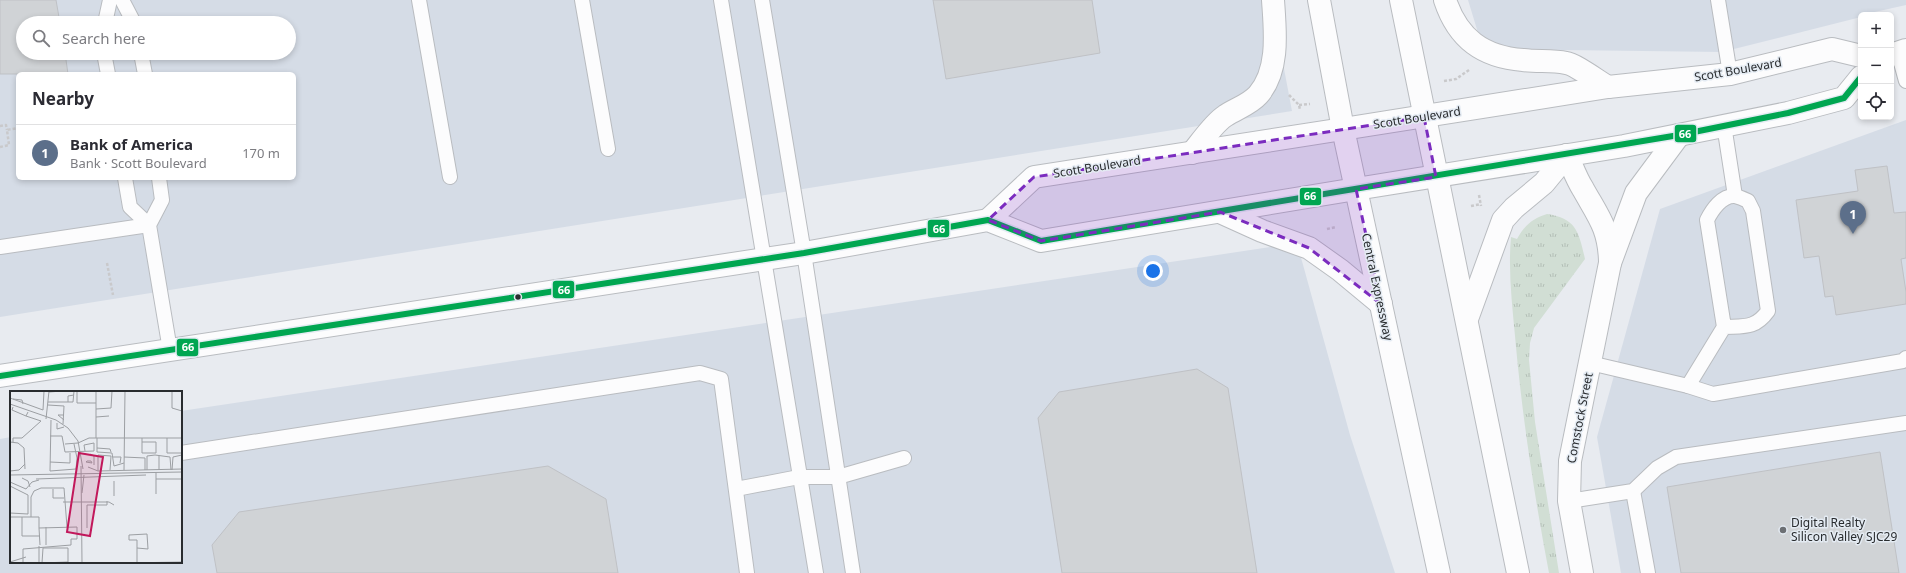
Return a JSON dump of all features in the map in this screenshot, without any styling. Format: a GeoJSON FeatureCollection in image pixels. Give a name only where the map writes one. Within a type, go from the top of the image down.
{"type":"FeatureCollection","features":[{"type":"Feature","properties":{"kind":"main road"},"geometry":{"type":"LineString","coordinates":[[1192,153],[1223,117],[1244,106],[1258,95],[1267,79],[1274,55],[1273,0]]}},
{"type":"Feature","properties":{"kind":"main road","name":"Central Expressway"},"geometry":{"type":"LineString","coordinates":[[1318,0],[1343,129],[1439,573]]}},
{"type":"Feature","properties":{"kind":"main road"},"geometry":{"type":"LineString","coordinates":[[1401,0],[1518,573]]}},
{"type":"Feature","properties":{"kind":"main road"},"geometry":{"type":"LineString","coordinates":[[1444,0],[1448,10],[1463,34],[1473,44],[1484,51],[1504,58],[1568,63],[1608,87]]}},
{"type":"Feature","properties":{"kind":"main road","name":"Scott Boulevard"},"geometry":{"type":"LineString","coordinates":[[988,220],[1034,177],[1608,87],[1730,74],[1832,49],[1858,55]]}},
{"type":"Feature","properties":{"kind":"main road"},"geometry":{"type":"LineString","coordinates":[[0,376],[804,253],[988,220],[1041,241],[1436,177],[1679,135],[1788,113],[1844,98],[1858,81]]}},
{"type":"Feature","properties":{"kind":"main road"},"geometry":{"type":"LineString","coordinates":[[1610,263],[1636,193],[1679,135]]}},
{"type":"Feature","properties":{"kind":"main road"},"geometry":{"type":"LineString","coordinates":[[1567,155],[1579,182],[1599,215],[1610,245],[1610,263]]}},
{"type":"Feature","properties":{"kind":"main road"},"geometry":{"type":"LineString","coordinates":[[1467,319],[1503,220],[1514,208],[1544,183],[1567,155]]}},
{"type":"Feature","properties":{"kind":"main road"},"geometry":{"type":"LineString","coordinates":[[1220,212],[1262,231],[1309,248],[1340,270],[1381,304]]}},
{"type":"Feature","properties":{"kind":"main road","name":"Comstock Street"},"geometry":{"type":"LineString","coordinates":[[1582,573],[1569,501],[1570,461],[1610,263]]}},
{"type":"Feature","properties":{"kind":"lane"},"geometry":{"type":"LineString","coordinates":[[107,16],[110,0]]}},
{"type":"Feature","properties":{"kind":"lane"},"geometry":{"type":"LineString","coordinates":[[122,0],[130,16]]}},
{"type":"Feature","properties":{"kind":"lane"},"geometry":{"type":"LineString","coordinates":[[419,0],[450,177]]}},
{"type":"Feature","properties":{"kind":"lane"},"geometry":{"type":"LineString","coordinates":[[582,0],[608,150]]}},
{"type":"Feature","properties":{"kind":"lane"},"geometry":{"type":"LineString","coordinates":[[721,0],[816,573]]}},
{"type":"Feature","properties":{"kind":"lane"},"geometry":{"type":"LineString","coordinates":[[762,0],[804,253],[853,573]]}},
{"type":"Feature","properties":{"kind":"lane"},"geometry":{"type":"LineString","coordinates":[[1718,0],[1730,74]]}},
{"type":"Feature","properties":{"kind":"lane"},"geometry":{"type":"LineString","coordinates":[[1898,52],[1906,81]]}},
{"type":"Feature","properties":{"kind":"lane"},"geometry":{"type":"LineString","coordinates":[[105,60],[108,72]]}},
{"type":"Feature","properties":{"kind":"lane"},"geometry":{"type":"LineString","coordinates":[[142,60],[144,72]]}},
{"type":"Feature","properties":{"kind":"lane"},"geometry":{"type":"LineString","coordinates":[[1724,125],[1735,196]]}},
{"type":"Feature","properties":{"kind":"lane"},"geometry":{"type":"LineString","coordinates":[[125,180],[130,207],[149,225]]}},
{"type":"Feature","properties":{"kind":"lane"},"geometry":{"type":"LineString","coordinates":[[159,180],[162,200],[149,225],[170,350]]}},
{"type":"Feature","properties":{"kind":"lane"},"geometry":{"type":"LineString","coordinates":[[1688,386],[1724,327],[1707,220],[1712,210],[1723,200],[1735,196],[1748,201],[1753,211],[1768,311],[1761,321],[1751,325],[1724,327]]}},
{"type":"Feature","properties":{"kind":"lane"},"geometry":{"type":"LineString","coordinates":[[0,247],[149,225]]}},
{"type":"Feature","properties":{"kind":"lane"},"geometry":{"type":"LineString","coordinates":[[1590,363],[1688,386],[1713,394],[1903,361],[1906,358]]}},
{"type":"Feature","properties":{"kind":"lane"},"geometry":{"type":"LineString","coordinates":[[182,453],[700,373],[721,380],[747,573]]}},
{"type":"Feature","properties":{"kind":"lane"},"geometry":{"type":"LineString","coordinates":[[1569,501],[1633,491],[1657,468],[1676,457],[1906,423]]}},
{"type":"Feature","properties":{"kind":"lane"},"geometry":{"type":"LineString","coordinates":[[736,490],[799,477],[838,477],[904,458]]}},
{"type":"Feature","properties":{"kind":"lane"},"geometry":{"type":"LineString","coordinates":[[1633,491],[1648,573]]}},
{"type":"Feature","properties":{"kind":"path"},"geometry":{"type":"LineString","coordinates":[[1444,81],[1456,80],[1473,66]]}},
{"type":"Feature","properties":{"kind":"path"},"geometry":{"type":"LineString","coordinates":[[1299,105],[1310,104]]}},
{"type":"Feature","properties":{"kind":"path"},"geometry":{"type":"LineString","coordinates":[[0,126],[6,125],[9,145],[0,147]]}},
{"type":"Feature","properties":{"kind":"path"},"geometry":{"type":"LineString","coordinates":[[7,130],[16,128]]}},
{"type":"Feature","properties":{"kind":"path"},"geometry":{"type":"LineString","coordinates":[[1471,206],[1481,204],[1480,195]]}},
{"type":"Feature","properties":{"kind":"path"},"geometry":{"type":"LineString","coordinates":[[1325,224],[1326,229],[1336,227]]}},
{"type":"Feature","properties":{"kind":"path"},"geometry":{"type":"LineString","coordinates":[[107,264],[112,295]]}},
{"type":"Feature","properties":{"kind":"highlighted area"},"geometry":{"type":"Polygon","coordinates":[[[1424,117],[1436,177],[1356,189],[1381,304],[1309,248],[1220,212],[1041,241],[988,220],[1034,177],[1424,117]]]}},
{"type":"Feature","properties":{"kind":"shaded area"},"geometry":{"type":"Polygon","coordinates":[[[0,0],[1271,0],[1292,111],[0,317],[0,0]]]}},
{"type":"Feature","properties":{"kind":"shaded area"},"geometry":{"type":"Polygon","coordinates":[[[1468,0],[1906,0],[1906,5],[1874,12],[1858,12],[1858,18],[1722,52],[1483,49],[1468,0]]]}},
{"type":"Feature","properties":{"kind":"shaded area"},"geometry":{"type":"Polygon","coordinates":[[[1906,120],[1906,573],[1621,573],[1597,437],[1660,209],[1906,120]]]}},
{"type":"Feature","properties":{"kind":"shaded area"},"geometry":{"type":"Polygon","coordinates":[[[1297,243],[1350,435],[1395,573],[0,573],[0,439],[10,437],[10,563],[182,563],[182,411],[1297,243]]]}},
{"type":"Feature","properties":{"kind":"green space"},"geometry":{"type":"Polygon","coordinates":[[[1547,214],[1564,219],[1575,228],[1581,241],[1585,259],[1534,328],[1530,343],[1529,360],[1535,422],[1559,573],[1549,573],[1533,484],[1521,396],[1510,274],[1511,237],[1517,239],[1529,223],[1547,214]]]}},
{"type":"Feature","properties":{"kind":"building"},"geometry":{"type":"Polygon","coordinates":[[[0,0],[56,0],[59,16],[16,16],[16,60],[66,60],[68,72],[16,72],[16,74],[0,74],[0,0]]]}},
{"type":"Feature","properties":{"kind":"building"},"geometry":{"type":"Polygon","coordinates":[[[933,0],[1092,0],[1100,53],[946,79],[933,0]]]}},
{"type":"Feature","properties":{"kind":"building"},"geometry":{"type":"Polygon","coordinates":[[[1887,166],[1894,213],[1906,212],[1906,258],[1901,259],[1906,292],[1906,304],[1836,315],[1833,296],[1825,297],[1819,256],[1804,258],[1796,200],[1858,191],[1855,170],[1887,166]]]}},
{"type":"Feature","properties":{"kind":"building"},"geometry":{"type":"Polygon","coordinates":[[[1197,369],[1228,388],[1257,573],[1062,573],[1038,418],[1059,392],[1197,369]]]}},
{"type":"Feature","properties":{"kind":"building","name":"Digital Realty Silicon Valley SJC29"},"geometry":{"type":"Polygon","coordinates":[[[1880,452],[1899,573],[1681,573],[1667,487],[1880,452]]]}},
{"type":"Feature","properties":{"kind":"building"},"geometry":{"type":"Polygon","coordinates":[[[548,466],[606,499],[618,573],[217,573],[212,545],[239,512],[548,466]]]}},
{"type":"Feature","properties":{"kind":"transit line","name":"66"},"geometry":{"type":"LineString","coordinates":[[0,376],[804,253],[988,220],[1041,241],[1679,135],[1788,113],[1844,98],[1858,81]]}},
{"type":"Feature","properties":{"kind":"place","name":"Bank of America"},"geometry":{"type":"Point","coordinates":[1853,234]}},
{"type":"Feature","properties":{"kind":"place","name":"Digital Realty Silicon Valley SJC29"},"geometry":{"type":"Point","coordinates":[1783,530]}}]}
